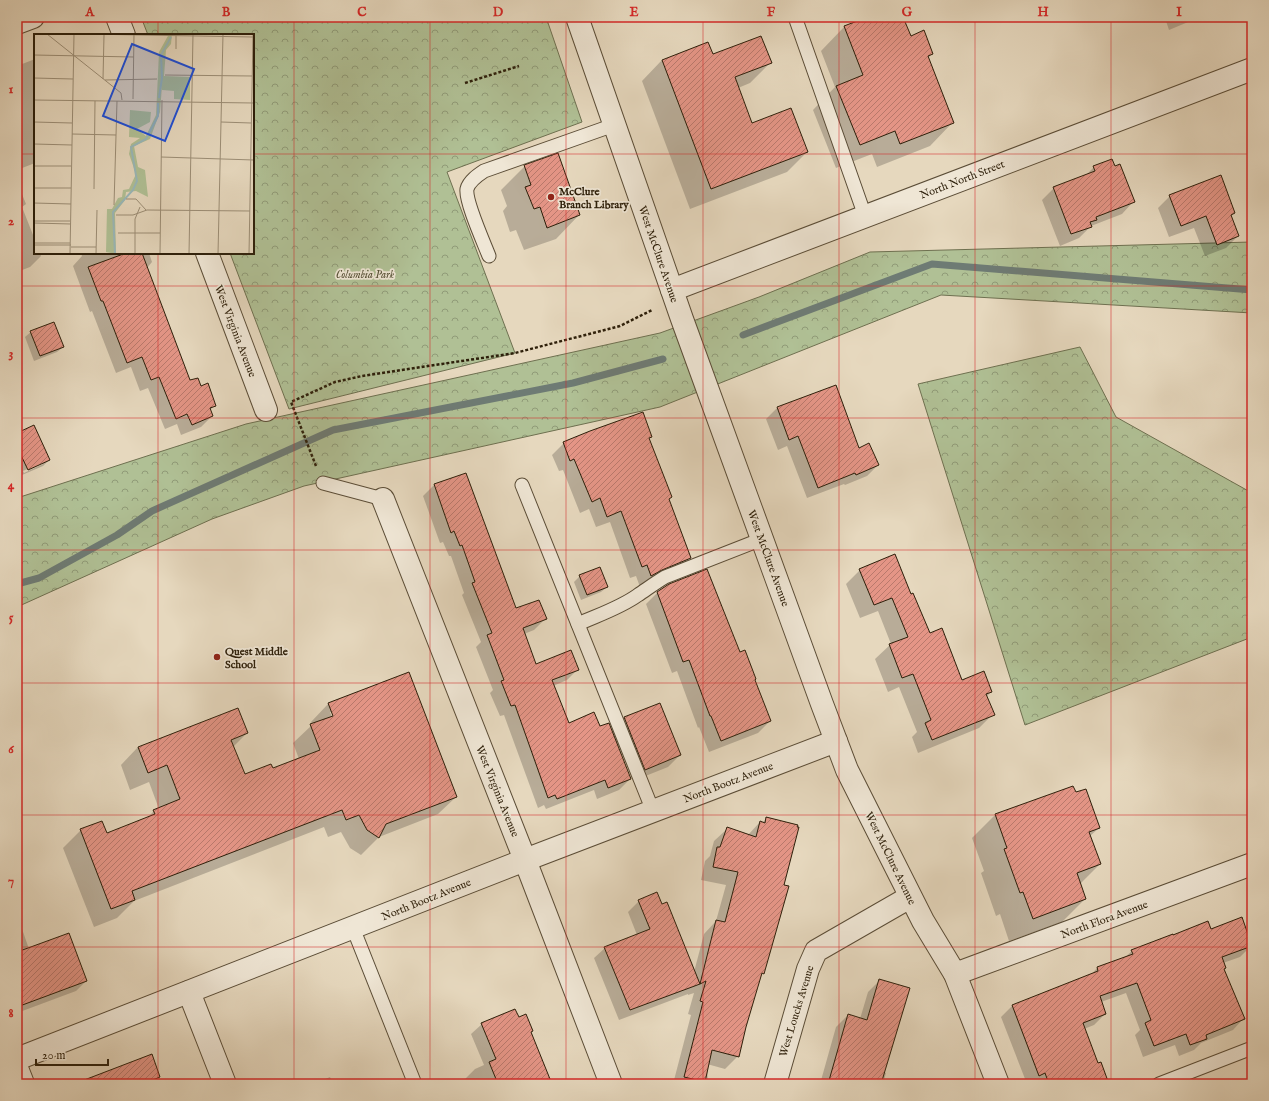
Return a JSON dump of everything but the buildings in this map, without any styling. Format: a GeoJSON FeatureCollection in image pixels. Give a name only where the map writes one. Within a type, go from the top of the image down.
{"type":"FeatureCollection","features":[{"type":"Feature","properties":{"kind":"street"},"geometry":{"type":"LineString","coordinates":[[17,23],[33,17]]}},
{"type":"Feature","properties":{"kind":"street"},"geometry":{"type":"LineString","coordinates":[[117,17],[124,34]]}},
{"type":"Feature","properties":{"kind":"street","name":"West McClure Avenue"},"geometry":{"type":"LineString","coordinates":[[577,17],[672,290],[847,770],[923,922],[955,974],[998,1084]]}},
{"type":"Feature","properties":{"kind":"street","name":"North North Street"},"geometry":{"type":"LineString","coordinates":[[672,290],[1252,69]]}},
{"type":"Feature","properties":{"kind":"street","name":"West Virginia Avenue"},"geometry":{"type":"LineString","coordinates":[[207,254],[266,410]]}},
{"type":"Feature","properties":{"kind":"street","name":"West Virginia Avenue"},"geometry":{"type":"LineString","coordinates":[[383,498],[526,860],[611,1084]]}},
{"type":"Feature","properties":{"kind":"street","name":"North Bootz Avenue"},"geometry":{"type":"LineString","coordinates":[[17,1058],[836,741]]}},
{"type":"Feature","properties":{"kind":"street","name":"North Flora Avenue"},"geometry":{"type":"LineString","coordinates":[[955,974],[1252,864]]}},
{"type":"Feature","properties":{"kind":"street","name":"West Loucks Avenue"},"geometry":{"type":"LineString","coordinates":[[775,1084],[808,969],[816,951],[910,897]]}},
{"type":"Feature","properties":{"kind":"street"},"geometry":{"type":"LineString","coordinates":[[189,992],[225,1084]]}},
{"type":"Feature","properties":{"kind":"lane"},"geometry":{"type":"LineString","coordinates":[[795,17],[865,216]]}},
{"type":"Feature","properties":{"kind":"lane"},"geometry":{"type":"LineString","coordinates":[[489,256],[469,204],[467,189],[474,177],[484,171],[614,125]]}},
{"type":"Feature","properties":{"kind":"lane"},"geometry":{"type":"LineString","coordinates":[[323,483],[383,498]]}},
{"type":"Feature","properties":{"kind":"lane"},"geometry":{"type":"LineString","coordinates":[[522,485],[653,811]]}},
{"type":"Feature","properties":{"kind":"lane"},"geometry":{"type":"LineString","coordinates":[[578,624],[638,596],[651,585],[665,577],[762,539]]}},
{"type":"Feature","properties":{"kind":"lane"},"geometry":{"type":"LineString","coordinates":[[353,928],[415,1084]]}},
{"type":"Feature","properties":{"kind":"lane"},"geometry":{"type":"LineString","coordinates":[[1159,1084],[1252,1048]]}},
{"type":"Feature","properties":{"kind":"lane"},"geometry":{"type":"LineString","coordinates":[[17,1058],[28,1084]]}},
{"type":"Feature","properties":{"kind":"path"},"geometry":{"type":"LineString","coordinates":[[465,83],[519,66]]}},
{"type":"Feature","properties":{"kind":"path"},"geometry":{"type":"LineString","coordinates":[[323,483],[291,402],[334,382],[362,376],[515,353],[620,326],[652,310]]}},
{"type":"Feature","properties":{"kind":"green space","name":"Columbia Park"},"geometry":{"type":"Polygon","coordinates":[[[141,17],[546,17],[582,122],[447,172],[515,353],[289,409],[230,254],[254,254],[254,34],[148,34],[141,17]]]}},
{"type":"Feature","properties":{"kind":"green space"},"geometry":{"type":"Polygon","coordinates":[[[1252,242],[1252,313],[941,295],[660,407],[304,486],[212,519],[17,607],[17,498],[246,424],[660,333],[759,297],[870,252],[1252,242]]]}},
{"type":"Feature","properties":{"kind":"green space"},"geometry":{"type":"Polygon","coordinates":[[[1080,347],[1116,417],[1252,493],[1252,637],[1025,725],[918,384],[1080,347]]]}},
{"type":"Feature","properties":{"kind":"waterway"},"geometry":{"type":"LineString","coordinates":[[743,335],[932,264],[1252,290]]}},
{"type":"Feature","properties":{"kind":"waterway"},"geometry":{"type":"LineString","coordinates":[[17,584],[39,578],[117,535],[152,511],[333,430],[573,383],[663,359]]}},
{"type":"Feature","properties":{"kind":"place","name":"McClure Branch Library"},"geometry":{"type":"Point","coordinates":[551,197]}},
{"type":"Feature","properties":{"kind":"place","name":"Quest Middle School"},"geometry":{"type":"Point","coordinates":[217,657]}}]}
